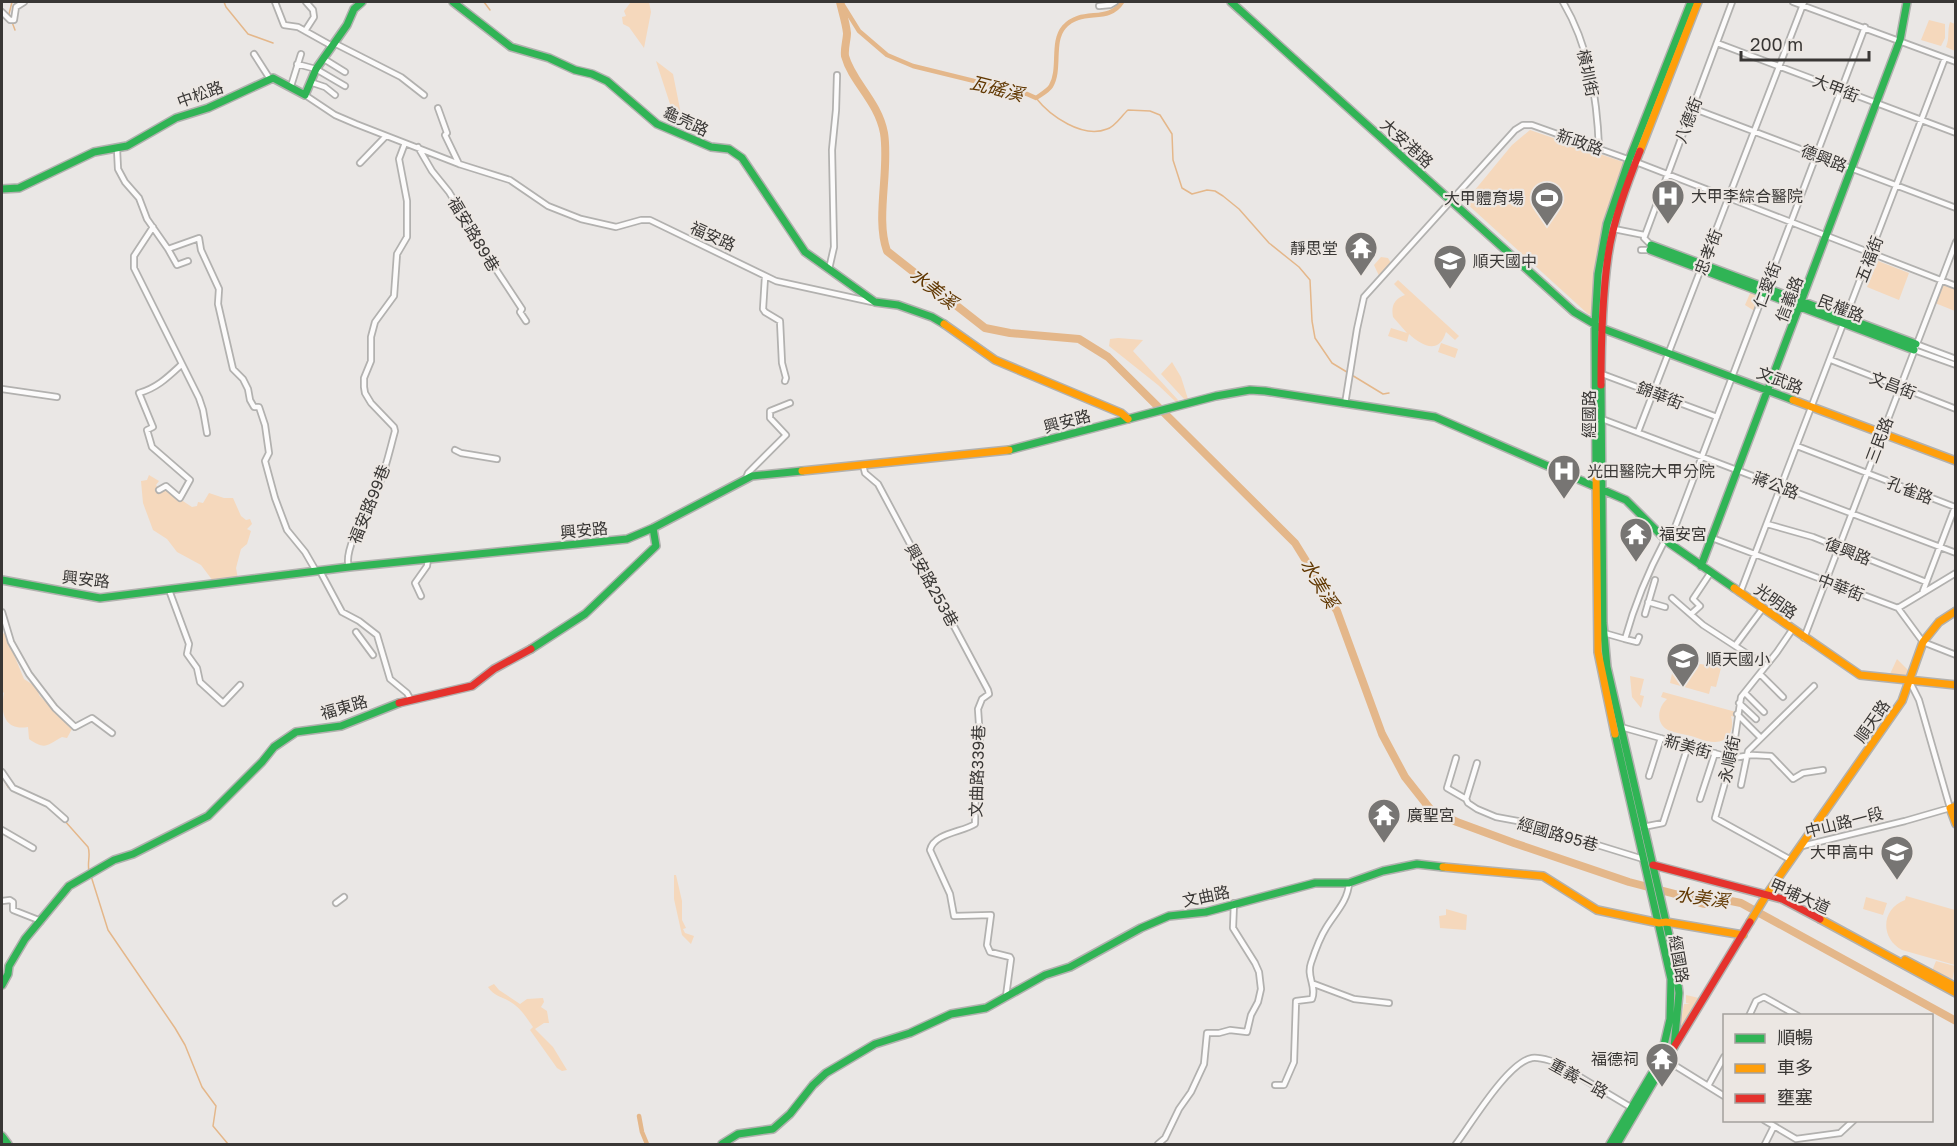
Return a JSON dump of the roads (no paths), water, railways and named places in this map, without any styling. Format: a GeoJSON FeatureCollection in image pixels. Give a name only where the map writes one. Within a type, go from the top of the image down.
{"type":"FeatureCollection","features":[{"type":"Feature","properties":{"kind":"street"},"geometry":{"type":"LineString","coordinates":[[2,12],[10,20],[14,20],[16,7],[24,2]]}},
{"type":"Feature","properties":{"kind":"street"},"geometry":{"type":"LineString","coordinates":[[275,2],[284,25],[298,27],[401,77],[424,95]]}},
{"type":"Feature","properties":{"kind":"street"},"geometry":{"type":"LineString","coordinates":[[305,31],[314,17],[313,10],[306,2]]}},
{"type":"Feature","properties":{"kind":"street"},"geometry":{"type":"LineString","coordinates":[[254,54],[270,79],[277,78],[305,95],[316,69],[347,25],[354,9],[362,2]]}},
{"type":"Feature","properties":{"kind":"street","name":"龜壳路"},"geometry":{"type":"LineString","coordinates":[[453,2],[511,47],[549,58],[607,81],[657,124],[711,147],[735,152],[742,158],[801,247],[875,302]]}},
{"type":"Feature","properties":{"kind":"street"},"geometry":{"type":"LineString","coordinates":[[1099,6],[1115,2]]}},
{"type":"Feature","properties":{"kind":"street","name":"大安港路"},"geometry":{"type":"LineString","coordinates":[[1231,2],[1574,312],[1598,326]]}},
{"type":"Feature","properties":{"kind":"street","name":"橫圳街"},"geometry":{"type":"LineString","coordinates":[[1563,2],[1574,21],[1590,72],[1599,148]]}},
{"type":"Feature","properties":{"kind":"street","name":"經國路"},"geometry":{"type":"LineString","coordinates":[[1599,419],[1602,374],[1598,326],[1614,229],[1633,161],[1691,2]]}},
{"type":"Feature","properties":{"kind":"street","name":"經國路"},"geometry":{"type":"LineString","coordinates":[[1664,1060],[1672,992],[1671,979],[1654,869],[1616,727],[1607,667],[1600,488],[1598,326],[1601,249],[1607,224],[1698,2]]}},
{"type":"Feature","properties":{"kind":"street","name":"八德街"},"geometry":{"type":"LineString","coordinates":[[1644,236],[1732,2]]}},
{"type":"Feature","properties":{"kind":"street"},"geometry":{"type":"LineString","coordinates":[[1793,2],[1803,3],[1956,62]]}},
{"type":"Feature","properties":{"kind":"street","name":"信義路"},"geometry":{"type":"LineString","coordinates":[[1701,566],[1802,305],[1900,40],[1906,2]]}},
{"type":"Feature","properties":{"kind":"street","name":"忠孝街"},"geometry":{"type":"LineString","coordinates":[[1638,432],[1803,3]]}},
{"type":"Feature","properties":{"kind":"street","name":"仁愛街"},"geometry":{"type":"LineString","coordinates":[[1625,639],[1635,603],[1648,572],[1667,542],[1702,457],[1865,27]]}},
{"type":"Feature","properties":{"kind":"street","name":"大甲街"},"geometry":{"type":"LineString","coordinates":[[1717,43],[1956,133]]}},
{"type":"Feature","properties":{"kind":"street"},"geometry":{"type":"LineString","coordinates":[[291,86],[301,54]]}},
{"type":"Feature","properties":{"kind":"street","name":"五福街"},"geometry":{"type":"LineString","coordinates":[[1740,593],[1945,58]]}},
{"type":"Feature","properties":{"kind":"street"},"geometry":{"type":"LineString","coordinates":[[324,59],[345,72]]}},
{"type":"Feature","properties":{"kind":"street"},"geometry":{"type":"LineString","coordinates":[[297,64],[316,69],[345,86]]}},
{"type":"Feature","properties":{"kind":"street"},"geometry":{"type":"LineString","coordinates":[[829,269],[834,247],[832,150],[837,75]]}},
{"type":"Feature","properties":{"kind":"street","name":"中松路"},"geometry":{"type":"LineString","coordinates":[[2,189],[19,188],[94,152],[117,149],[137,142],[176,118],[208,108],[270,79]]}},
{"type":"Feature","properties":{"kind":"street"},"geometry":{"type":"LineString","coordinates":[[310,82],[325,87],[335,95]]}},
{"type":"Feature","properties":{"kind":"street","name":"福安路"},"geometry":{"type":"LineString","coordinates":[[305,95],[335,115],[459,164],[510,180],[548,206],[581,219],[616,227],[641,220],[650,220],[765,277],[803,288],[898,305],[932,317],[958,332],[995,360],[1110,408],[1128,419]]}},
{"type":"Feature","properties":{"kind":"street"},"geometry":{"type":"LineString","coordinates":[[438,108],[447,133],[445,135],[459,164]]}},
{"type":"Feature","properties":{"kind":"street","name":"德興路"},"geometry":{"type":"LineString","coordinates":[[1692,108],[1956,208]]}},
{"type":"Feature","properties":{"kind":"street","name":"新政路"},"geometry":{"type":"LineString","coordinates":[[1345,404],[1364,297],[1515,130],[1523,125],[1532,125],[1599,148],[1956,286]]}},
{"type":"Feature","properties":{"kind":"street"},"geometry":{"type":"LineString","coordinates":[[360,163],[386,136]]}},
{"type":"Feature","properties":{"kind":"street","name":"福安路99巷"},"geometry":{"type":"LineString","coordinates":[[349,567],[347,562],[353,538],[379,484],[395,431],[365,393],[364,378],[371,361],[370,337],[375,322],[394,296],[397,254],[408,237],[407,201],[399,159],[405,143]]}},
{"type":"Feature","properties":{"kind":"street","name":"福安路89巷"},"geometry":{"type":"LineString","coordinates":[[418,147],[522,309],[520,312],[526,321]]}},
{"type":"Feature","properties":{"kind":"street"},"geometry":{"type":"LineString","coordinates":[[117,149],[118,169],[124,182],[139,198],[147,219],[177,266],[188,261]]}},
{"type":"Feature","properties":{"kind":"street"},"geometry":{"type":"LineString","coordinates":[[153,227],[134,256],[134,268],[203,410],[207,433]]}},
{"type":"Feature","properties":{"kind":"street"},"geometry":{"type":"LineString","coordinates":[[1614,229],[1644,236],[1651,248],[1641,250]]}},
{"type":"Feature","properties":{"kind":"street"},"geometry":{"type":"LineString","coordinates":[[168,249],[199,238],[201,250],[219,289],[218,304],[233,369],[248,389],[254,407],[259,407],[265,425],[269,453],[265,461],[275,498],[290,535],[318,571],[342,612],[369,627],[377,635],[390,679],[407,693],[411,700]]}},
{"type":"Feature","properties":{"kind":"street","name":"三民路"},"geometry":{"type":"LineString","coordinates":[[1804,638],[1956,242]]}},
{"type":"Feature","properties":{"kind":"street","name":"民權路"},"geometry":{"type":"LineString","coordinates":[[1651,248],[1915,347],[1956,365]]}},
{"type":"Feature","properties":{"kind":"street"},"geometry":{"type":"LineString","coordinates":[[765,277],[764,309],[780,321],[785,381]]}},
{"type":"Feature","properties":{"kind":"street","name":"文武路"},"geometry":{"type":"LineString","coordinates":[[1598,326],[1956,461]]}},
{"type":"Feature","properties":{"kind":"street","name":"民權路"},"geometry":{"type":"LineString","coordinates":[[1915,347],[1956,359]]}},
{"type":"Feature","properties":{"kind":"street","name":"文昌街"},"geometry":{"type":"LineString","coordinates":[[1831,360],[1956,409]]}},
{"type":"Feature","properties":{"kind":"street"},"geometry":{"type":"LineString","coordinates":[[159,490],[166,486],[180,498],[190,480],[152,447],[147,430],[153,427],[139,393],[160,384],[181,365]]}},
{"type":"Feature","properties":{"kind":"street","name":"錦華街"},"geometry":{"type":"LineString","coordinates":[[1602,374],[1717,417]]}},
{"type":"Feature","properties":{"kind":"street"},"geometry":{"type":"LineString","coordinates":[[2,389],[57,397]]}},
{"type":"Feature","properties":{"kind":"street","name":"興安路"},"geometry":{"type":"LineString","coordinates":[[2,580],[100,597],[349,567],[598,543],[627,538],[653,528],[752,476],[1006,451],[1215,396],[1250,390],[1345,404]]}},
{"type":"Feature","properties":{"kind":"street"},"geometry":{"type":"LineString","coordinates":[[746,478],[748,473],[786,435],[770,418],[770,411],[790,403]]}},
{"type":"Feature","properties":{"kind":"street"},"geometry":{"type":"LineString","coordinates":[[1345,404],[1435,417],[1600,488]]}},
{"type":"Feature","properties":{"kind":"street","name":"福安路"},"geometry":{"type":"LineString","coordinates":[[1110,408],[1120,421]]}},
{"type":"Feature","properties":{"kind":"street","name":"蔣公路"},"geometry":{"type":"LineString","coordinates":[[1599,419],[1956,553]]}},
{"type":"Feature","properties":{"kind":"street","name":"孔雀路"},"geometry":{"type":"LineString","coordinates":[[1797,446],[1955,506]]}},
{"type":"Feature","properties":{"kind":"street"},"geometry":{"type":"LineString","coordinates":[[455,450],[497,459]]}},
{"type":"Feature","properties":{"kind":"street","name":"興安路253巷"},"geometry":{"type":"LineString","coordinates":[[863,465],[866,473],[878,484],[988,690],[989,694],[981,699],[978,705]]}},
{"type":"Feature","properties":{"kind":"street","name":"經國路"},"geometry":{"type":"LineString","coordinates":[[1600,488],[1598,652],[1646,870],[1658,902]]}},
{"type":"Feature","properties":{"kind":"street","name":"光明路"},"geometry":{"type":"LineString","coordinates":[[1600,488],[1626,500],[1667,542],[1860,675],[1956,685]]}},
{"type":"Feature","properties":{"kind":"street"},"geometry":{"type":"LineString","coordinates":[[1923,591],[1955,506]]}},
{"type":"Feature","properties":{"kind":"street","name":"復興路"},"geometry":{"type":"LineString","coordinates":[[1767,524],[1800,533],[1926,582]]}},
{"type":"Feature","properties":{"kind":"street","name":"福東路"},"geometry":{"type":"LineString","coordinates":[[2,985],[20,947],[69,886],[114,861],[133,854],[208,816],[274,747],[292,734],[340,726],[411,700],[431,698],[472,686],[494,669],[556,635],[585,614],[656,546],[653,528]]}},
{"type":"Feature","properties":{"kind":"street","name":"中華街"},"geometry":{"type":"LineString","coordinates":[[1712,538],[1898,608]]}},
{"type":"Feature","properties":{"kind":"street"},"geometry":{"type":"LineString","coordinates":[[421,596],[415,583],[427,566],[428,559]]}},
{"type":"Feature","properties":{"kind":"street"},"geometry":{"type":"LineString","coordinates":[[1691,614],[1700,606],[1693,599],[1711,572]]}},
{"type":"Feature","properties":{"kind":"street"},"geometry":{"type":"LineString","coordinates":[[1956,573],[1898,608],[1923,642],[1956,655]]}},
{"type":"Feature","properties":{"kind":"street"},"geometry":{"type":"LineString","coordinates":[[1645,614],[1655,580]]}},
{"type":"Feature","properties":{"kind":"street"},"geometry":{"type":"LineString","coordinates":[[169,590],[189,644],[187,654],[197,668],[200,682],[223,703],[240,685]]}},
{"type":"Feature","properties":{"kind":"street"},"geometry":{"type":"LineString","coordinates":[[1672,598],[1703,625],[1766,666]]}},
{"type":"Feature","properties":{"kind":"street"},"geometry":{"type":"LineString","coordinates":[[1648,602],[1665,608]]}},
{"type":"Feature","properties":{"kind":"street"},"geometry":{"type":"LineString","coordinates":[[1737,643],[1763,608]]}},
{"type":"Feature","properties":{"kind":"street","name":"順天路"},"geometry":{"type":"LineString","coordinates":[[1802,846],[1902,702],[1923,642],[1939,622],[1956,611]]}},
{"type":"Feature","properties":{"kind":"street"},"geometry":{"type":"LineString","coordinates":[[2,612],[11,642],[19,658],[55,708],[75,727],[93,718],[112,733]]}},
{"type":"Feature","properties":{"kind":"street","name":"永順街"},"geometry":{"type":"LineString","coordinates":[[1791,860],[1715,818],[1732,758],[1739,703],[1744,693],[1792,630]]}},
{"type":"Feature","properties":{"kind":"street"},"geometry":{"type":"LineString","coordinates":[[357,632],[373,656]]}},
{"type":"Feature","properties":{"kind":"street"},"geometry":{"type":"LineString","coordinates":[[1604,633],[1637,642],[1639,637]]}},
{"type":"Feature","properties":{"kind":"street"},"geometry":{"type":"LineString","coordinates":[[1760,674],[1783,698]]}},
{"type":"Feature","properties":{"kind":"street"},"geometry":{"type":"LineString","coordinates":[[1909,681],[1919,700],[1953,807],[1956,824]]}},
{"type":"Feature","properties":{"kind":"street"},"geometry":{"type":"LineString","coordinates":[[1741,784],[1749,751],[1814,686]]}},
{"type":"Feature","properties":{"kind":"street"},"geometry":{"type":"LineString","coordinates":[[1744,693],[1764,712]]}},
{"type":"Feature","properties":{"kind":"street"},"geometry":{"type":"LineString","coordinates":[[1739,703],[1756,719]]}},
{"type":"Feature","properties":{"kind":"street","name":"文曲路339巷"},"geometry":{"type":"LineString","coordinates":[[978,705],[980,740],[976,775],[975,825],[952,832],[933,843],[930,850],[950,894],[954,916],[991,915],[988,949],[990,952],[1011,959],[1005,999]]}},
{"type":"Feature","properties":{"kind":"street"},"geometry":{"type":"LineString","coordinates":[[1737,714],[1761,738]]}},
{"type":"Feature","properties":{"kind":"street","name":"新美街"},"geometry":{"type":"LineString","coordinates":[[1616,727],[1732,758],[1772,756],[1792,779],[1803,773],[1823,770]]}},
{"type":"Feature","properties":{"kind":"street"},"geometry":{"type":"LineString","coordinates":[[1649,776],[1661,738]]}},
{"type":"Feature","properties":{"kind":"street"},"geometry":{"type":"LineString","coordinates":[[1643,827],[1663,823],[1688,746]]}},
{"type":"Feature","properties":{"kind":"street"},"geometry":{"type":"LineString","coordinates":[[1700,799],[1715,753]]}},
{"type":"Feature","properties":{"kind":"street","name":"經國路95巷"},"geometry":{"type":"LineString","coordinates":[[1456,759],[1447,788],[1466,798],[1468,803],[1477,809],[1496,817],[1522,822],[1644,859],[1654,869]]}},
{"type":"Feature","properties":{"kind":"street"},"geometry":{"type":"LineString","coordinates":[[1466,798],[1477,763]]}},
{"type":"Feature","properties":{"kind":"street"},"geometry":{"type":"LineString","coordinates":[[2,772],[14,788],[48,804],[65,819]]}},
{"type":"Feature","properties":{"kind":"street","name":"中山路一段"},"geometry":{"type":"LineString","coordinates":[[1745,931],[1765,897],[1802,846],[1953,807]]}},
{"type":"Feature","properties":{"kind":"street"},"geometry":{"type":"LineString","coordinates":[[2,830],[33,848]]}},
{"type":"Feature","properties":{"kind":"street","name":"文曲路"},"geometry":{"type":"LineString","coordinates":[[722,1144],[738,1134],[773,1129],[790,1114],[813,1085],[826,1073],[875,1044],[910,1033],[951,1014],[986,1008],[1005,999],[1033,980],[1070,967],[1153,921],[1169,916],[1206,912],[1315,883],[1349,883],[1383,871],[1417,864],[1543,876],[1597,910],[1662,922],[1745,931]]}},
{"type":"Feature","properties":{"kind":"street","name":"甲埔大道"},"geometry":{"type":"LineString","coordinates":[[1654,869],[1765,897],[1782,899],[1956,993]]}},
{"type":"Feature","properties":{"kind":"street"},"geometry":{"type":"LineString","coordinates":[[1275,1085],[1284,1085],[1293,1068],[1296,1001],[1312,999],[1314,984],[1309,972],[1310,966],[1324,932],[1344,902],[1349,883]]}},
{"type":"Feature","properties":{"kind":"street"},"geometry":{"type":"LineString","coordinates":[[336,903],[344,897]]}},
{"type":"Feature","properties":{"kind":"street"},"geometry":{"type":"LineString","coordinates":[[2,901],[10,900],[13,902],[14,910],[41,921]]}},
{"type":"Feature","properties":{"kind":"street"},"geometry":{"type":"LineString","coordinates":[[1158,1144],[1165,1137],[1179,1109],[1191,1092],[1204,1064],[1208,1033],[1230,1030],[1247,1032],[1251,1015],[1258,1002],[1261,989],[1259,972],[1233,928],[1234,903]]}},
{"type":"Feature","properties":{"kind":"street","name":"經國路"},"geometry":{"type":"LineString","coordinates":[[1662,922],[1675,961],[1679,993],[1674,1047]]}},
{"type":"Feature","properties":{"kind":"street"},"geometry":{"type":"LineString","coordinates":[[1838,928],[1850,931],[1956,987]]}},
{"type":"Feature","properties":{"kind":"street"},"geometry":{"type":"LineString","coordinates":[[1610,1144],[1674,1047],[1745,931]]}},
{"type":"Feature","properties":{"kind":"street"},"geometry":{"type":"LineString","coordinates":[[1314,984],[1354,999],[1389,1003]]}},
{"type":"Feature","properties":{"kind":"street"},"geometry":{"type":"LineString","coordinates":[[1750,1014],[1756,1001],[1764,997],[1794,1014]]}},
{"type":"Feature","properties":{"kind":"street","name":"重義一路"},"geometry":{"type":"LineString","coordinates":[[1456,1144],[1510,1070],[1531,1058],[1542,1058],[1555,1062],[1632,1108]]}},
{"type":"Feature","properties":{"kind":"street"},"geometry":{"type":"LineString","coordinates":[[1664,1060],[1723,1095]]}},
{"type":"Feature","properties":{"kind":"street"},"geometry":{"type":"LineString","coordinates":[[1617,1144],[1664,1060]]}},
{"type":"Feature","properties":{"kind":"street"},"geometry":{"type":"LineString","coordinates":[[1708,1086],[1723,1060]]}},
{"type":"Feature","properties":{"kind":"street"},"geometry":{"type":"LineString","coordinates":[[1767,1122],[1796,1139],[1840,1133],[1852,1122]]}},
{"type":"Feature","properties":{"kind":"street"},"geometry":{"type":"LineString","coordinates":[[1765,1144],[1774,1126]]}},
{"type":"Feature","properties":{"kind":"street"},"geometry":{"type":"LineString","coordinates":[[2,1136],[8,1144]]}},
{"type":"Feature","properties":{"kind":"water"},"geometry":{"type":"Polygon","coordinates":[[[1715,893],[1731,901],[1706,908],[1670,894],[1715,893]]]}},
{"type":"Feature","properties":{"kind":"waterway"},"geometry":{"type":"LineString","coordinates":[[10,18],[12,2]]}},
{"type":"Feature","properties":{"kind":"waterway"},"geometry":{"type":"LineString","coordinates":[[224,2],[248,34],[273,43]]}},
{"type":"Feature","properties":{"kind":"waterway"},"geometry":{"type":"LineString","coordinates":[[484,2],[490,10]]}},
{"type":"Feature","properties":{"kind":"waterway","name":"水美溪"},"geometry":{"type":"LineString","coordinates":[[840,2],[847,33],[845,56],[848,65],[871,101],[884,133],[882,224],[887,251],[985,328],[1010,333],[1079,339],[1108,357],[1295,543],[1337,611],[1382,734],[1405,777],[1431,810],[1514,843],[1629,882],[1679,895]]}},
{"type":"Feature","properties":{"kind":"waterway","name":"瓦磘溪"},"geometry":{"type":"LineString","coordinates":[[841,2],[859,31],[887,55],[913,66],[1036,98],[1050,88],[1054,79],[1058,40],[1064,27],[1079,18],[1110,12],[1122,2]]}},
{"type":"Feature","properties":{"kind":"waterway"},"geometry":{"type":"LineString","coordinates":[[12,22],[15,30]]}},
{"type":"Feature","properties":{"kind":"waterway"},"geometry":{"type":"LineString","coordinates":[[1036,98],[1058,118],[1088,131],[1110,128],[1128,110],[1150,111],[1160,115],[1172,134],[1173,160],[1182,188],[1192,194],[1207,190],[1215,191],[1223,196],[1239,209],[1269,243],[1299,267],[1310,280],[1315,338],[1332,363],[1383,394],[1389,393]]}},
{"type":"Feature","properties":{"kind":"waterway"},"geometry":{"type":"LineString","coordinates":[[2,776],[11,789]]}},
{"type":"Feature","properties":{"kind":"waterway"},"geometry":{"type":"LineString","coordinates":[[64,820],[88,847],[89,871]]}},
{"type":"Feature","properties":{"kind":"waterway"},"geometry":{"type":"LineString","coordinates":[[91,876],[108,930],[185,1045],[202,1087],[216,1106],[213,1126],[228,1144]]}},
{"type":"Feature","properties":{"kind":"waterway","name":"水美溪"},"geometry":{"type":"LineString","coordinates":[[1721,899],[1741,903],[1956,1021]]}},
{"type":"Feature","properties":{"kind":"waterway"},"geometry":{"type":"LineString","coordinates":[[639,1116],[647,1144]]}},
{"type":"Feature","properties":{"kind":"place","name":"大甲李綜合醫院"},"geometry":{"type":"Point","coordinates":[1668,225]}},
{"type":"Feature","properties":{"kind":"place","name":"大甲體育場"},"geometry":{"type":"Point","coordinates":[1547,227]}},
{"type":"Feature","properties":{"kind":"place","name":"靜思堂"},"geometry":{"type":"Point","coordinates":[1361,277]}},
{"type":"Feature","properties":{"kind":"place","name":"順天國中"},"geometry":{"type":"Point","coordinates":[1450,290]}},
{"type":"Feature","properties":{"kind":"place","name":"光田醫院大甲分院"},"geometry":{"type":"Point","coordinates":[1564,500]}},
{"type":"Feature","properties":{"kind":"place","name":"福安宮"},"geometry":{"type":"Point","coordinates":[1636,563]}},
{"type":"Feature","properties":{"kind":"place","name":"順天國小"},"geometry":{"type":"Point","coordinates":[1683,688]}},
{"type":"Feature","properties":{"kind":"place","name":"廣聖宮"},"geometry":{"type":"Point","coordinates":[1384,844]}},
{"type":"Feature","properties":{"kind":"place","name":"大甲高中"},"geometry":{"type":"Point","coordinates":[1897,881]}},
{"type":"Feature","properties":{"kind":"place","name":"福德祠"},"geometry":{"type":"Point","coordinates":[1662,1088]}}]}
